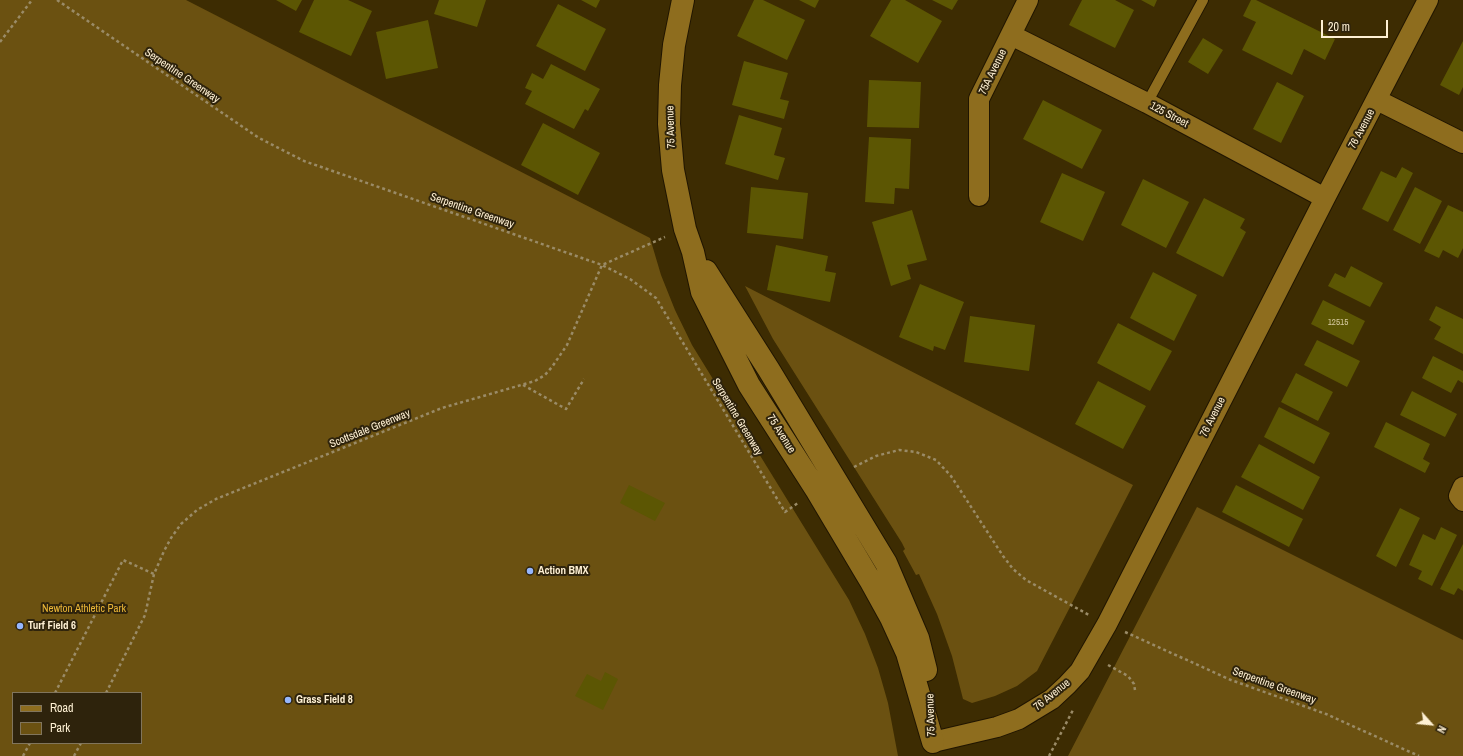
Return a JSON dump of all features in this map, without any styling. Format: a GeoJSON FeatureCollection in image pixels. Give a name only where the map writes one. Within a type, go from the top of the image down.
{"type":"FeatureCollection","features":[{"type":"Feature","properties":{"kind":"street","name":"75 Avenue"},"geometry":{"type":"LineString","coordinates":[[683,0],[674,45],[670,85],[669,124],[673,170],[685,229],[693,252],[702,292],[750,385],[817,491],[891,618],[907,653],[933,749]]}},
{"type":"Feature","properties":{"kind":"street","name":"75A Avenue"},"geometry":{"type":"LineString","coordinates":[[979,196],[979,99],[1028,0]]}},
{"type":"Feature","properties":{"kind":"street","name":"76 Avenue"},"geometry":{"type":"LineString","coordinates":[[933,749],[1019,719],[1052,699],[1080,671],[1107,624],[1428,0]]}},
{"type":"Feature","properties":{"kind":"street","name":"125 Street"},"geometry":{"type":"LineString","coordinates":[[1011,35],[1146,103],[1325,198]]}},
{"type":"Feature","properties":{"kind":"street"},"geometry":{"type":"LineString","coordinates":[[1377,100],[1463,143]]}},
{"type":"Feature","properties":{"kind":"street"},"geometry":{"type":"LineString","coordinates":[[1463,486],[1459,496],[1463,501]]}},
{"type":"Feature","properties":{"kind":"lane"},"geometry":{"type":"LineString","coordinates":[[1146,103],[1203,0]]}},
{"type":"Feature","properties":{"kind":"path"},"geometry":{"type":"LineString","coordinates":[[0,42],[32,0]]}},
{"type":"Feature","properties":{"kind":"path","name":"Serpentine Greenway"},"geometry":{"type":"LineString","coordinates":[[57,0],[259,138],[304,161],[602,265],[630,279],[656,298],[785,512],[798,503]]}},
{"type":"Feature","properties":{"kind":"path"},"geometry":{"type":"LineString","coordinates":[[602,265],[685,229]]}},
{"type":"Feature","properties":{"kind":"path","name":"Scottsdale Greenway"},"geometry":{"type":"LineString","coordinates":[[106,692],[144,615],[154,574],[164,551],[181,524],[197,510],[216,499],[442,408],[535,381],[544,375],[560,357],[567,345],[602,265]]}},
{"type":"Feature","properties":{"kind":"path"},"geometry":{"type":"LineString","coordinates":[[523,385],[566,408],[584,379]]}},
{"type":"Feature","properties":{"kind":"path"},"geometry":{"type":"LineString","coordinates":[[851,469],[876,456],[899,450],[916,452],[936,460],[951,476],[1013,569],[1026,580],[1093,617]]}},
{"type":"Feature","properties":{"kind":"path"},"geometry":{"type":"LineString","coordinates":[[56,692],[123,560],[154,574]]}},
{"type":"Feature","properties":{"kind":"path","name":"Serpentine Greenway"},"geometry":{"type":"LineString","coordinates":[[1123,631],[1231,680],[1326,714],[1419,756]]}},
{"type":"Feature","properties":{"kind":"path"},"geometry":{"type":"LineString","coordinates":[[1106,664],[1128,676],[1134,684],[1135,690]]}},
{"type":"Feature","properties":{"kind":"path"},"geometry":{"type":"LineString","coordinates":[[1049,756],[1076,703]]}},
{"type":"Feature","properties":{"kind":"path"},"geometry":{"type":"LineString","coordinates":[[23,756],[29,744]]}},
{"type":"Feature","properties":{"kind":"path"},"geometry":{"type":"LineString","coordinates":[[74,756],[80,744]]}},
{"type":"Feature","properties":{"kind":"green space","name":"Newton Athletic Park"},"geometry":{"type":"Polygon","coordinates":[[[0,0],[186,0],[650,238],[661,275],[675,310],[692,345],[849,600],[865,634],[878,668],[888,703],[898,756],[0,756],[0,0]]]}},
{"type":"Feature","properties":{"kind":"green space"},"geometry":{"type":"Polygon","coordinates":[[[745,286],[1133,485],[1037,671],[1017,686],[995,696],[972,703],[963,699],[952,656],[937,614],[919,574],[916,575],[903,551],[905,549],[902,543],[773,339],[745,286]]]}},
{"type":"Feature","properties":{"kind":"green space"},"geometry":{"type":"Polygon","coordinates":[[[1197,507],[1463,640],[1463,756],[1068,756],[1197,507]]]}},
{"type":"Feature","properties":{"kind":"building"},"geometry":{"type":"Polygon","coordinates":[[[276,0],[302,0],[296,11],[276,0]]]}},
{"type":"Feature","properties":{"kind":"building"},"geometry":{"type":"Polygon","coordinates":[[[314,0],[348,0],[372,11],[351,56],[299,32],[314,0]]]}},
{"type":"Feature","properties":{"kind":"building"},"geometry":{"type":"Polygon","coordinates":[[[439,0],[486,0],[477,27],[434,14],[439,0]]]}},
{"type":"Feature","properties":{"kind":"building"},"geometry":{"type":"Polygon","coordinates":[[[581,0],[600,0],[596,8],[581,0]]]}},
{"type":"Feature","properties":{"kind":"building"},"geometry":{"type":"Polygon","coordinates":[[[754,0],[763,0],[805,20],[787,60],[737,36],[754,0]]]}},
{"type":"Feature","properties":{"kind":"building"},"geometry":{"type":"Polygon","coordinates":[[[799,0],[819,0],[815,8],[799,0]]]}},
{"type":"Feature","properties":{"kind":"building"},"geometry":{"type":"Polygon","coordinates":[[[891,0],[905,0],[942,21],[918,63],[870,36],[891,0]]]}},
{"type":"Feature","properties":{"kind":"building"},"geometry":{"type":"Polygon","coordinates":[[[932,0],[958,0],[952,10],[932,0]]]}},
{"type":"Feature","properties":{"kind":"building"},"geometry":{"type":"Polygon","coordinates":[[[1082,0],[1115,0],[1134,10],[1115,48],[1069,25],[1082,0]]]}},
{"type":"Feature","properties":{"kind":"building"},"geometry":{"type":"Polygon","coordinates":[[[1141,0],[1157,0],[1154,7],[1141,0]]]}},
{"type":"Feature","properties":{"kind":"building"},"geometry":{"type":"Polygon","coordinates":[[[1251,0],[1256,0],[1335,39],[1325,60],[1304,49],[1292,75],[1242,50],[1256,22],[1243,16],[1251,0]]]}},
{"type":"Feature","properties":{"kind":"building"},"geometry":{"type":"Polygon","coordinates":[[[558,4],[606,29],[585,71],[536,46],[558,4]]]}},
{"type":"Feature","properties":{"kind":"building"},"geometry":{"type":"Polygon","coordinates":[[[428,20],[438,68],[386,79],[376,32],[428,20]]]}},
{"type":"Feature","properties":{"kind":"building"},"geometry":{"type":"Polygon","coordinates":[[[1203,38],[1223,50],[1208,74],[1188,62],[1203,38]]]}},
{"type":"Feature","properties":{"kind":"building"},"geometry":{"type":"Polygon","coordinates":[[[1463,41],[1463,87],[1459,95],[1440,85],[1463,41]]]}},
{"type":"Feature","properties":{"kind":"building"},"geometry":{"type":"Polygon","coordinates":[[[744,61],[788,73],[780,99],[789,101],[784,119],[732,105],[744,61]]]}},
{"type":"Feature","properties":{"kind":"building"},"geometry":{"type":"Polygon","coordinates":[[[551,64],[600,89],[588,111],[585,109],[574,129],[525,104],[532,91],[525,88],[532,73],[543,79],[551,64]]]}},
{"type":"Feature","properties":{"kind":"building"},"geometry":{"type":"Polygon","coordinates":[[[869,80],[921,82],[919,128],[867,127],[869,80]]]}},
{"type":"Feature","properties":{"kind":"building"},"geometry":{"type":"Polygon","coordinates":[[[1277,82],[1304,96],[1281,143],[1253,129],[1277,82]]]}},
{"type":"Feature","properties":{"kind":"building"},"geometry":{"type":"Polygon","coordinates":[[[1043,100],[1102,130],[1082,169],[1023,139],[1043,100]]]}},
{"type":"Feature","properties":{"kind":"building"},"geometry":{"type":"Polygon","coordinates":[[[739,115],[782,128],[774,155],[785,158],[778,180],[725,164],[739,115]]]}},
{"type":"Feature","properties":{"kind":"building"},"geometry":{"type":"Polygon","coordinates":[[[543,123],[600,153],[578,195],[521,165],[543,123]]]}},
{"type":"Feature","properties":{"kind":"building"},"geometry":{"type":"Polygon","coordinates":[[[869,137],[911,139],[909,189],[895,188],[894,204],[865,202],[869,137]]]}},
{"type":"Feature","properties":{"kind":"building"},"geometry":{"type":"Polygon","coordinates":[[[1402,167],[1413,173],[1388,222],[1362,209],[1381,171],[1396,178],[1402,167]]]}},
{"type":"Feature","properties":{"kind":"building"},"geometry":{"type":"Polygon","coordinates":[[[1062,173],[1105,192],[1083,241],[1040,222],[1062,173]]]}},
{"type":"Feature","properties":{"kind":"building"},"geometry":{"type":"Polygon","coordinates":[[[1143,179],[1189,202],[1166,248],[1121,225],[1143,179]]]}},
{"type":"Feature","properties":{"kind":"building"},"geometry":{"type":"Polygon","coordinates":[[[751,187],[808,193],[803,239],[747,233],[751,187]]]}},
{"type":"Feature","properties":{"kind":"building"},"geometry":{"type":"Polygon","coordinates":[[[1415,187],[1442,201],[1420,244],[1393,230],[1415,187]]]}},
{"type":"Feature","properties":{"kind":"building"},"geometry":{"type":"Polygon","coordinates":[[[1204,198],[1245,219],[1240,228],[1246,232],[1223,277],[1176,253],[1204,198]]]}},
{"type":"Feature","properties":{"kind":"building"},"geometry":{"type":"Polygon","coordinates":[[[1448,205],[1463,212],[1463,248],[1458,258],[1443,250],[1439,258],[1424,251],[1448,205]]]}},
{"type":"Feature","properties":{"kind":"building"},"geometry":{"type":"Polygon","coordinates":[[[912,210],[927,260],[907,265],[911,279],[891,286],[872,222],[912,210]]]}},
{"type":"Feature","properties":{"kind":"building"},"geometry":{"type":"Polygon","coordinates":[[[776,245],[828,256],[825,271],[836,273],[830,302],[767,290],[776,245]]]}},
{"type":"Feature","properties":{"kind":"building"},"geometry":{"type":"Polygon","coordinates":[[[1351,266],[1383,283],[1370,307],[1328,286],[1335,273],[1345,278],[1351,266]]]}},
{"type":"Feature","properties":{"kind":"building"},"geometry":{"type":"Polygon","coordinates":[[[1153,272],[1197,295],[1174,341],[1130,318],[1153,272]]]}},
{"type":"Feature","properties":{"kind":"building"},"geometry":{"type":"Polygon","coordinates":[[[920,284],[964,302],[945,350],[934,346],[933,351],[899,337],[920,284]]]}},
{"type":"Feature","properties":{"kind":"building"},"geometry":{"type":"Polygon","coordinates":[[[1323,300],[1365,321],[1353,345],[1311,324],[1323,300]]]}},
{"type":"Feature","properties":{"kind":"building"},"geometry":{"type":"Polygon","coordinates":[[[1436,306],[1463,319],[1463,354],[1434,339],[1441,327],[1429,320],[1436,306]]]}},
{"type":"Feature","properties":{"kind":"building"},"geometry":{"type":"Polygon","coordinates":[[[970,316],[1035,325],[1029,371],[964,362],[970,316]]]}},
{"type":"Feature","properties":{"kind":"building"},"geometry":{"type":"Polygon","coordinates":[[[1118,323],[1172,351],[1150,391],[1097,363],[1118,323]]]}},
{"type":"Feature","properties":{"kind":"building"},"geometry":{"type":"Polygon","coordinates":[[[1317,340],[1360,361],[1347,387],[1304,365],[1317,340]]]}},
{"type":"Feature","properties":{"kind":"building"},"geometry":{"type":"Polygon","coordinates":[[[1433,356],[1463,371],[1463,383],[1458,380],[1451,393],[1422,378],[1433,356]]]}},
{"type":"Feature","properties":{"kind":"building"},"geometry":{"type":"Polygon","coordinates":[[[1296,373],[1333,392],[1318,421],[1281,402],[1296,373]]]}},
{"type":"Feature","properties":{"kind":"building"},"geometry":{"type":"Polygon","coordinates":[[[1098,381],[1146,406],[1123,449],[1075,424],[1098,381]]]}},
{"type":"Feature","properties":{"kind":"building"},"geometry":{"type":"Polygon","coordinates":[[[1412,391],[1457,414],[1445,437],[1400,415],[1412,391]]]}},
{"type":"Feature","properties":{"kind":"building"},"geometry":{"type":"Polygon","coordinates":[[[1279,407],[1330,433],[1314,464],[1264,437],[1279,407]]]}},
{"type":"Feature","properties":{"kind":"building"},"geometry":{"type":"Polygon","coordinates":[[[1386,422],[1430,444],[1423,459],[1430,463],[1425,473],[1374,447],[1386,422]]]}},
{"type":"Feature","properties":{"kind":"building"},"geometry":{"type":"Polygon","coordinates":[[[1259,444],[1320,477],[1303,510],[1241,477],[1259,444]]]}},
{"type":"Feature","properties":{"kind":"building"},"geometry":{"type":"Polygon","coordinates":[[[629,485],[665,503],[655,521],[620,503],[629,485]]]}},
{"type":"Feature","properties":{"kind":"building"},"geometry":{"type":"Polygon","coordinates":[[[1236,485],[1303,519],[1289,547],[1222,512],[1236,485]]]}},
{"type":"Feature","properties":{"kind":"building"},"geometry":{"type":"Polygon","coordinates":[[[1400,508],[1420,518],[1396,567],[1376,556],[1400,508]]]}},
{"type":"Feature","properties":{"kind":"building"},"geometry":{"type":"Polygon","coordinates":[[[1441,527],[1457,535],[1432,586],[1418,579],[1422,571],[1409,565],[1423,534],[1435,540],[1441,527]]]}},
{"type":"Feature","properties":{"kind":"building"},"geometry":{"type":"Polygon","coordinates":[[[1463,544],[1463,591],[1458,588],[1454,595],[1440,589],[1463,544]]]}},
{"type":"Feature","properties":{"kind":"building"},"geometry":{"type":"Polygon","coordinates":[[[605,672],[618,679],[603,710],[575,696],[587,674],[601,681],[605,672]]]}},
{"type":"Feature","properties":{"kind":"place","name":"Action BMX"},"geometry":{"type":"Point","coordinates":[530,571]}},
{"type":"Feature","properties":{"kind":"place","name":"Turf Field 6"},"geometry":{"type":"Point","coordinates":[20,626]}},
{"type":"Feature","properties":{"kind":"place","name":"Grass Field 8"},"geometry":{"type":"Point","coordinates":[288,700]}}]}
